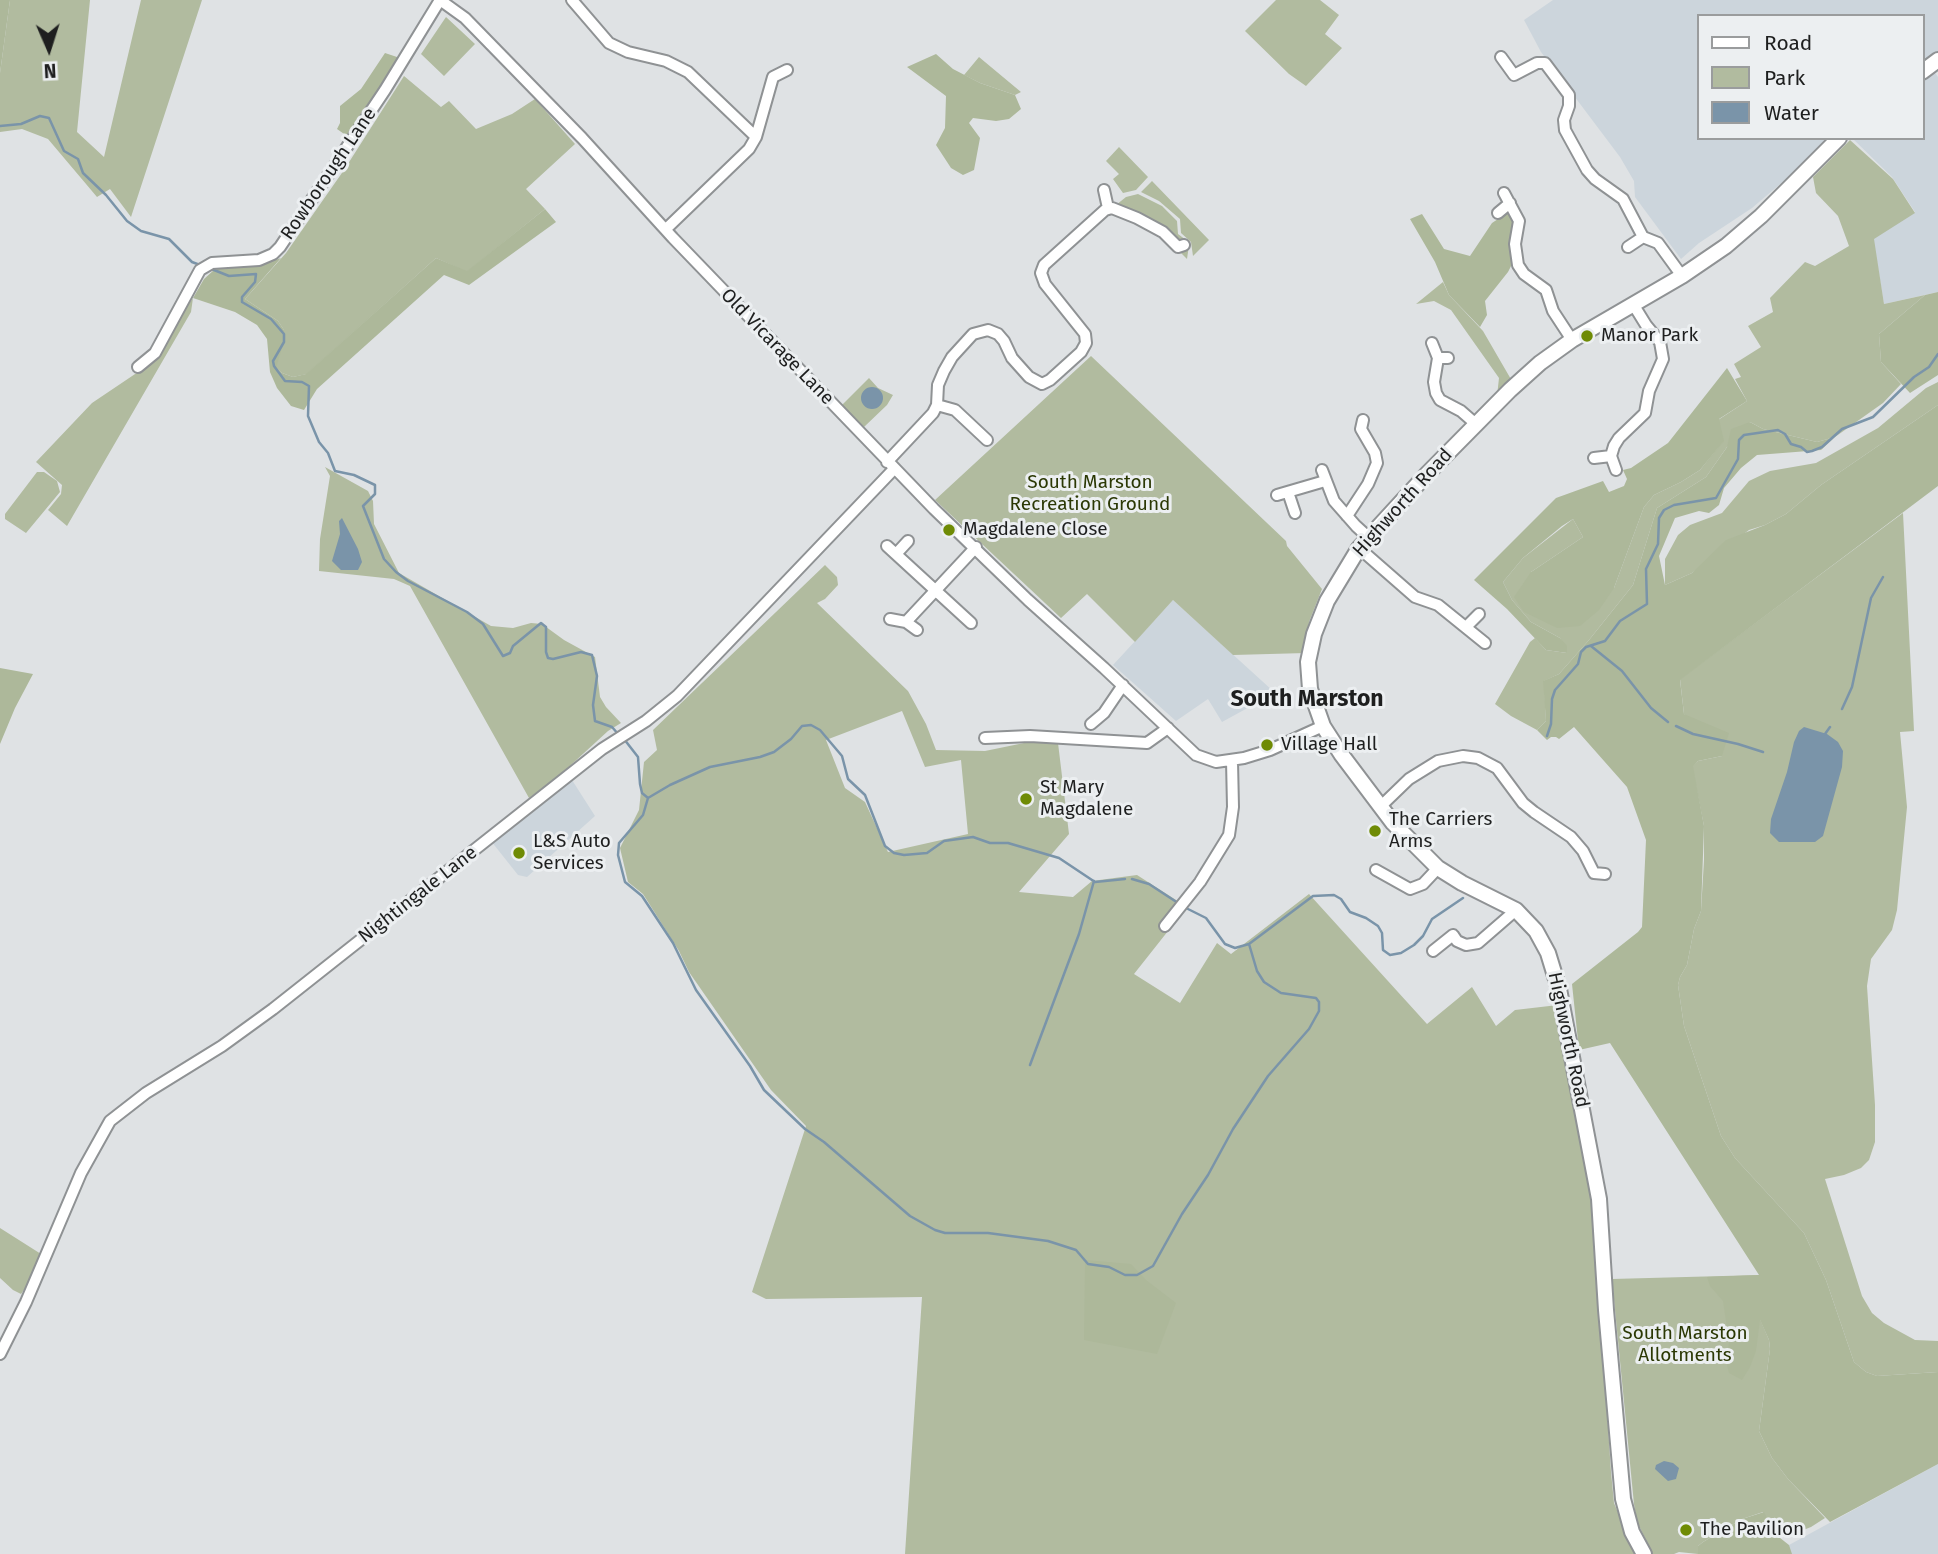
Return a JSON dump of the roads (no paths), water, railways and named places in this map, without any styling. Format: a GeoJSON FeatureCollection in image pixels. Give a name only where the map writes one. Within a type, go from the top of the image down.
{"type":"FeatureCollection","features":[{"type":"Feature","properties":{"kind":"street","name":"Old Vicarage Lane"},"geometry":{"type":"LineString","coordinates":[[440,0],[464,18],[582,138],[891,465],[1033,605],[1199,757],[1216,762],[1232,761],[1270,750],[1322,726]]}},
{"type":"Feature","properties":{"kind":"street","name":"Rowborough Lane"},"geometry":{"type":"LineString","coordinates":[[138,367],[155,353],[203,267],[259,260],[273,254],[280,247],[385,90],[440,0]]}},
{"type":"Feature","properties":{"kind":"street"},"geometry":{"type":"LineString","coordinates":[[572,0],[609,43],[628,52],[666,61],[688,72],[756,137]]}},
{"type":"Feature","properties":{"kind":"street"},"geometry":{"type":"LineString","coordinates":[[1501,57],[1514,75],[1537,63],[1545,63],[1564,87],[1569,102],[1564,125],[1572,146],[1590,174],[1626,202],[1643,237],[1658,243],[1682,276]]}},
{"type":"Feature","properties":{"kind":"street"},"geometry":{"type":"LineString","coordinates":[[666,229],[742,157],[756,137],[773,77],[787,70]]}},
{"type":"Feature","properties":{"kind":"street","name":"Highworth Road"},"geometry":{"type":"LineString","coordinates":[[1644,1554],[1632,1532],[1623,1499],[1605,1310],[1598,1192],[1567,1028],[1548,953],[1536,931],[1516,910],[1438,868],[1415,848],[1380,807],[1322,726],[1308,680],[1311,644],[1327,601],[1364,542],[1524,377],[1572,341],[1682,276],[1748,228],[1837,140]]}},
{"type":"Feature","properties":{"kind":"street"},"geometry":{"type":"LineString","coordinates":[[1104,190],[1108,208]]}},
{"type":"Feature","properties":{"kind":"street"},"geometry":{"type":"LineString","coordinates":[[1497,212],[1507,198],[1519,221],[1515,244],[1518,265],[1524,274],[1546,290],[1553,311],[1572,341]]}},
{"type":"Feature","properties":{"kind":"street"},"geometry":{"type":"LineString","coordinates":[[1108,208],[1153,226],[1178,247],[1184,245]]}},
{"type":"Feature","properties":{"kind":"street"},"geometry":{"type":"LineString","coordinates":[[891,465],[927,421],[937,405],[940,379],[948,364],[973,334],[981,331],[998,334],[1012,358],[1038,383],[1046,383],[1081,352],[1086,343],[1085,334],[1045,284],[1041,273],[1044,265],[1108,208]]}},
{"type":"Feature","properties":{"kind":"street"},"geometry":{"type":"LineString","coordinates":[[1628,247],[1643,237]]}},
{"type":"Feature","properties":{"kind":"street"},"geometry":{"type":"LineString","coordinates":[[1616,470],[1611,456],[1619,438],[1645,413],[1649,391],[1663,359],[1660,342],[1646,326],[1633,304]]}},
{"type":"Feature","properties":{"kind":"street"},"geometry":{"type":"LineString","coordinates":[[1432,344],[1443,358],[1434,382],[1436,393],[1440,400],[1461,411],[1476,425]]}},
{"type":"Feature","properties":{"kind":"street"},"geometry":{"type":"LineString","coordinates":[[937,405],[955,410],[987,440]]}},
{"type":"Feature","properties":{"kind":"street"},"geometry":{"type":"LineString","coordinates":[[1347,516],[1374,473],[1377,463],[1375,453],[1359,427]]}},
{"type":"Feature","properties":{"kind":"street"},"geometry":{"type":"LineString","coordinates":[[1594,458],[1611,456]]}},
{"type":"Feature","properties":{"kind":"street","name":"Nightingale Lane"},"geometry":{"type":"LineString","coordinates":[[0,1354],[26,1302],[81,1173],[110,1121],[146,1093],[222,1046],[273,1009],[615,739],[646,721],[677,695],[891,465]]}},
{"type":"Feature","properties":{"kind":"street"},"geometry":{"type":"LineString","coordinates":[[1295,513],[1282,493],[1324,475],[1330,494],[1364,542],[1415,597],[1438,606],[1485,643]]}},
{"type":"Feature","properties":{"kind":"street"},"geometry":{"type":"LineString","coordinates":[[908,541],[892,550],[971,623]]}},
{"type":"Feature","properties":{"kind":"street"},"geometry":{"type":"LineString","coordinates":[[906,622],[976,547]]}},
{"type":"Feature","properties":{"kind":"street"},"geometry":{"type":"LineString","coordinates":[[1466,627],[1479,614]]}},
{"type":"Feature","properties":{"kind":"street"},"geometry":{"type":"LineString","coordinates":[[890,620],[906,622],[917,630]]}},
{"type":"Feature","properties":{"kind":"street"},"geometry":{"type":"LineString","coordinates":[[1091,724],[1104,713],[1123,685]]}},
{"type":"Feature","properties":{"kind":"street"},"geometry":{"type":"LineString","coordinates":[[985,738],[1030,736],[1147,743],[1168,729]]}},
{"type":"Feature","properties":{"kind":"street"},"geometry":{"type":"LineString","coordinates":[[1380,807],[1409,779],[1438,761],[1455,756],[1478,758],[1497,768],[1523,803],[1571,837],[1583,851],[1596,876]]}},
{"type":"Feature","properties":{"kind":"street"},"geometry":{"type":"LineString","coordinates":[[1165,926],[1213,864],[1229,835],[1233,807],[1232,761]]}},
{"type":"Feature","properties":{"kind":"street"},"geometry":{"type":"LineString","coordinates":[[1376,870],[1410,889],[1423,884],[1438,868]]}},
{"type":"Feature","properties":{"kind":"street"},"geometry":{"type":"LineString","coordinates":[[1433,951],[1453,935],[1466,945],[1478,943],[1516,910]]}},
{"type":"Feature","properties":{"kind":"water"},"geometry":{"type":"Polygon","coordinates":[[[872,387],[880,390],[883,398],[880,406],[872,409],[864,406],[861,398],[864,390],[872,387]]]}},
{"type":"Feature","properties":{"kind":"water"},"geometry":{"type":"Polygon","coordinates":[[[342,518],[362,562],[358,570],[341,570],[332,561],[340,534],[339,521],[342,518]]]}},
{"type":"Feature","properties":{"kind":"water"},"geometry":{"type":"Polygon","coordinates":[[[1804,727],[1827,734],[1838,742],[1843,751],[1842,767],[1823,836],[1815,842],[1779,842],[1770,833],[1771,819],[1794,742],[1804,727]]]}},
{"type":"Feature","properties":{"kind":"water"},"geometry":{"type":"Polygon","coordinates":[[[1664,1461],[1679,1468],[1676,1479],[1668,1481],[1655,1469],[1656,1465],[1664,1461]]]}},
{"type":"Feature","properties":{"kind":"waterway"},"geometry":{"type":"LineString","coordinates":[[0,126],[21,124],[40,116],[49,118],[64,151],[78,159],[83,173],[127,221],[141,231],[169,239],[192,262],[200,265]]}},
{"type":"Feature","properties":{"kind":"waterway"},"geometry":{"type":"LineString","coordinates":[[209,268],[229,276],[256,274],[255,282],[242,297],[242,302],[271,319],[284,334],[284,342],[273,361],[274,366],[285,381],[302,382],[309,386],[308,416],[335,471],[354,475],[375,485],[375,494],[363,506],[384,559],[408,581],[467,612],[483,624],[503,656],[510,653],[513,646],[541,623],[546,627],[548,658],[581,652],[592,655],[597,676],[593,705],[595,721],[612,727],[619,735]]}},
{"type":"Feature","properties":{"kind":"waterway"},"geometry":{"type":"LineString","coordinates":[[1547,736],[1555,690],[1578,664],[1581,652],[1586,647],[1605,641],[1620,621],[1647,604],[1646,569],[1658,544],[1659,518],[1664,510],[1674,505],[1716,498],[1738,459],[1739,440],[1744,435],[1778,430],[1785,434],[1791,444],[1807,452],[1822,447],[1842,429],[1873,417],[1914,377],[1929,367],[1938,354]]}},
{"type":"Feature","properties":{"kind":"waterway"},"geometry":{"type":"LineString","coordinates":[[1842,709],[1852,687],[1871,598],[1883,577]]}},
{"type":"Feature","properties":{"kind":"waterway"},"geometry":{"type":"LineString","coordinates":[[1591,646],[1622,671],[1651,708],[1668,722]]}},
{"type":"Feature","properties":{"kind":"waterway"},"geometry":{"type":"LineString","coordinates":[[648,798],[710,767],[774,752],[802,726],[811,725],[820,730],[842,756],[848,779],[865,795],[885,846],[894,853],[927,853],[944,841],[973,837],[990,843],[1008,843],[1059,858],[1095,882],[1125,879]]}},
{"type":"Feature","properties":{"kind":"waterway"},"geometry":{"type":"LineString","coordinates":[[1676,726],[1693,734],[1763,752]]}},
{"type":"Feature","properties":{"kind":"waterway"},"geometry":{"type":"LineString","coordinates":[[1825,734],[1830,727]]}},
{"type":"Feature","properties":{"kind":"waterway"},"geometry":{"type":"LineString","coordinates":[[624,739],[638,757],[642,793],[648,798]]}},
{"type":"Feature","properties":{"kind":"waterway"},"geometry":{"type":"LineString","coordinates":[[648,798],[643,815],[619,843],[618,855],[625,882],[642,896],[673,943],[696,990],[764,1090],[805,1129],[824,1142],[910,1216],[945,1233],[988,1233],[1048,1241],[1076,1250],[1088,1264],[1109,1267],[1125,1275],[1137,1275],[1153,1266],[1233,1129],[1268,1076],[1309,1029],[1319,1011],[1316,998],[1281,993],[1264,982],[1257,971],[1249,944]]}},
{"type":"Feature","properties":{"kind":"waterway"},"geometry":{"type":"LineString","coordinates":[[1132,879],[1149,884],[1178,903]]}},
{"type":"Feature","properties":{"kind":"waterway"},"geometry":{"type":"LineString","coordinates":[[1030,1065],[1079,934],[1094,881]]}},
{"type":"Feature","properties":{"kind":"waterway"},"geometry":{"type":"LineString","coordinates":[[1184,907],[1206,918],[1225,944],[1235,948],[1249,944],[1313,896],[1334,895],[1341,899],[1350,912],[1378,926],[1382,933],[1383,950],[1390,955],[1401,953],[1414,945],[1423,936],[1432,919],[1463,898]]}},
{"type":"Feature","properties":{"kind":"place","name":"Manor Park"},"geometry":{"type":"Point","coordinates":[1587,336]}},
{"type":"Feature","properties":{"kind":"place","name":"Magdalene Close"},"geometry":{"type":"Point","coordinates":[949,530]}},
{"type":"Feature","properties":{"kind":"place","name":"Village Hall"},"geometry":{"type":"Point","coordinates":[1267,745]}},
{"type":"Feature","properties":{"kind":"place","name":"St Mary Magdalene"},"geometry":{"type":"Point","coordinates":[1026,799]}},
{"type":"Feature","properties":{"kind":"place","name":"The Carriers Arms"},"geometry":{"type":"Point","coordinates":[1375,831]}},
{"type":"Feature","properties":{"kind":"place","name":"L&S Auto Services"},"geometry":{"type":"Point","coordinates":[519,853]}},
{"type":"Feature","properties":{"kind":"place","name":"The Pavilion"},"geometry":{"type":"Point","coordinates":[1686,1530]}},
{"type":"Feature","properties":{"kind":"district","name":"South Marston"},"geometry":{"type":"Point","coordinates":[1307,700]}},
{"type":"Feature","properties":{"kind":"park label","name":"South Marston Recreation Ground"},"geometry":{"type":"Point","coordinates":[1090,494]}},
{"type":"Feature","properties":{"kind":"park label","name":"South Marston Allotments"},"geometry":{"type":"Point","coordinates":[1685,1345]}}]}
